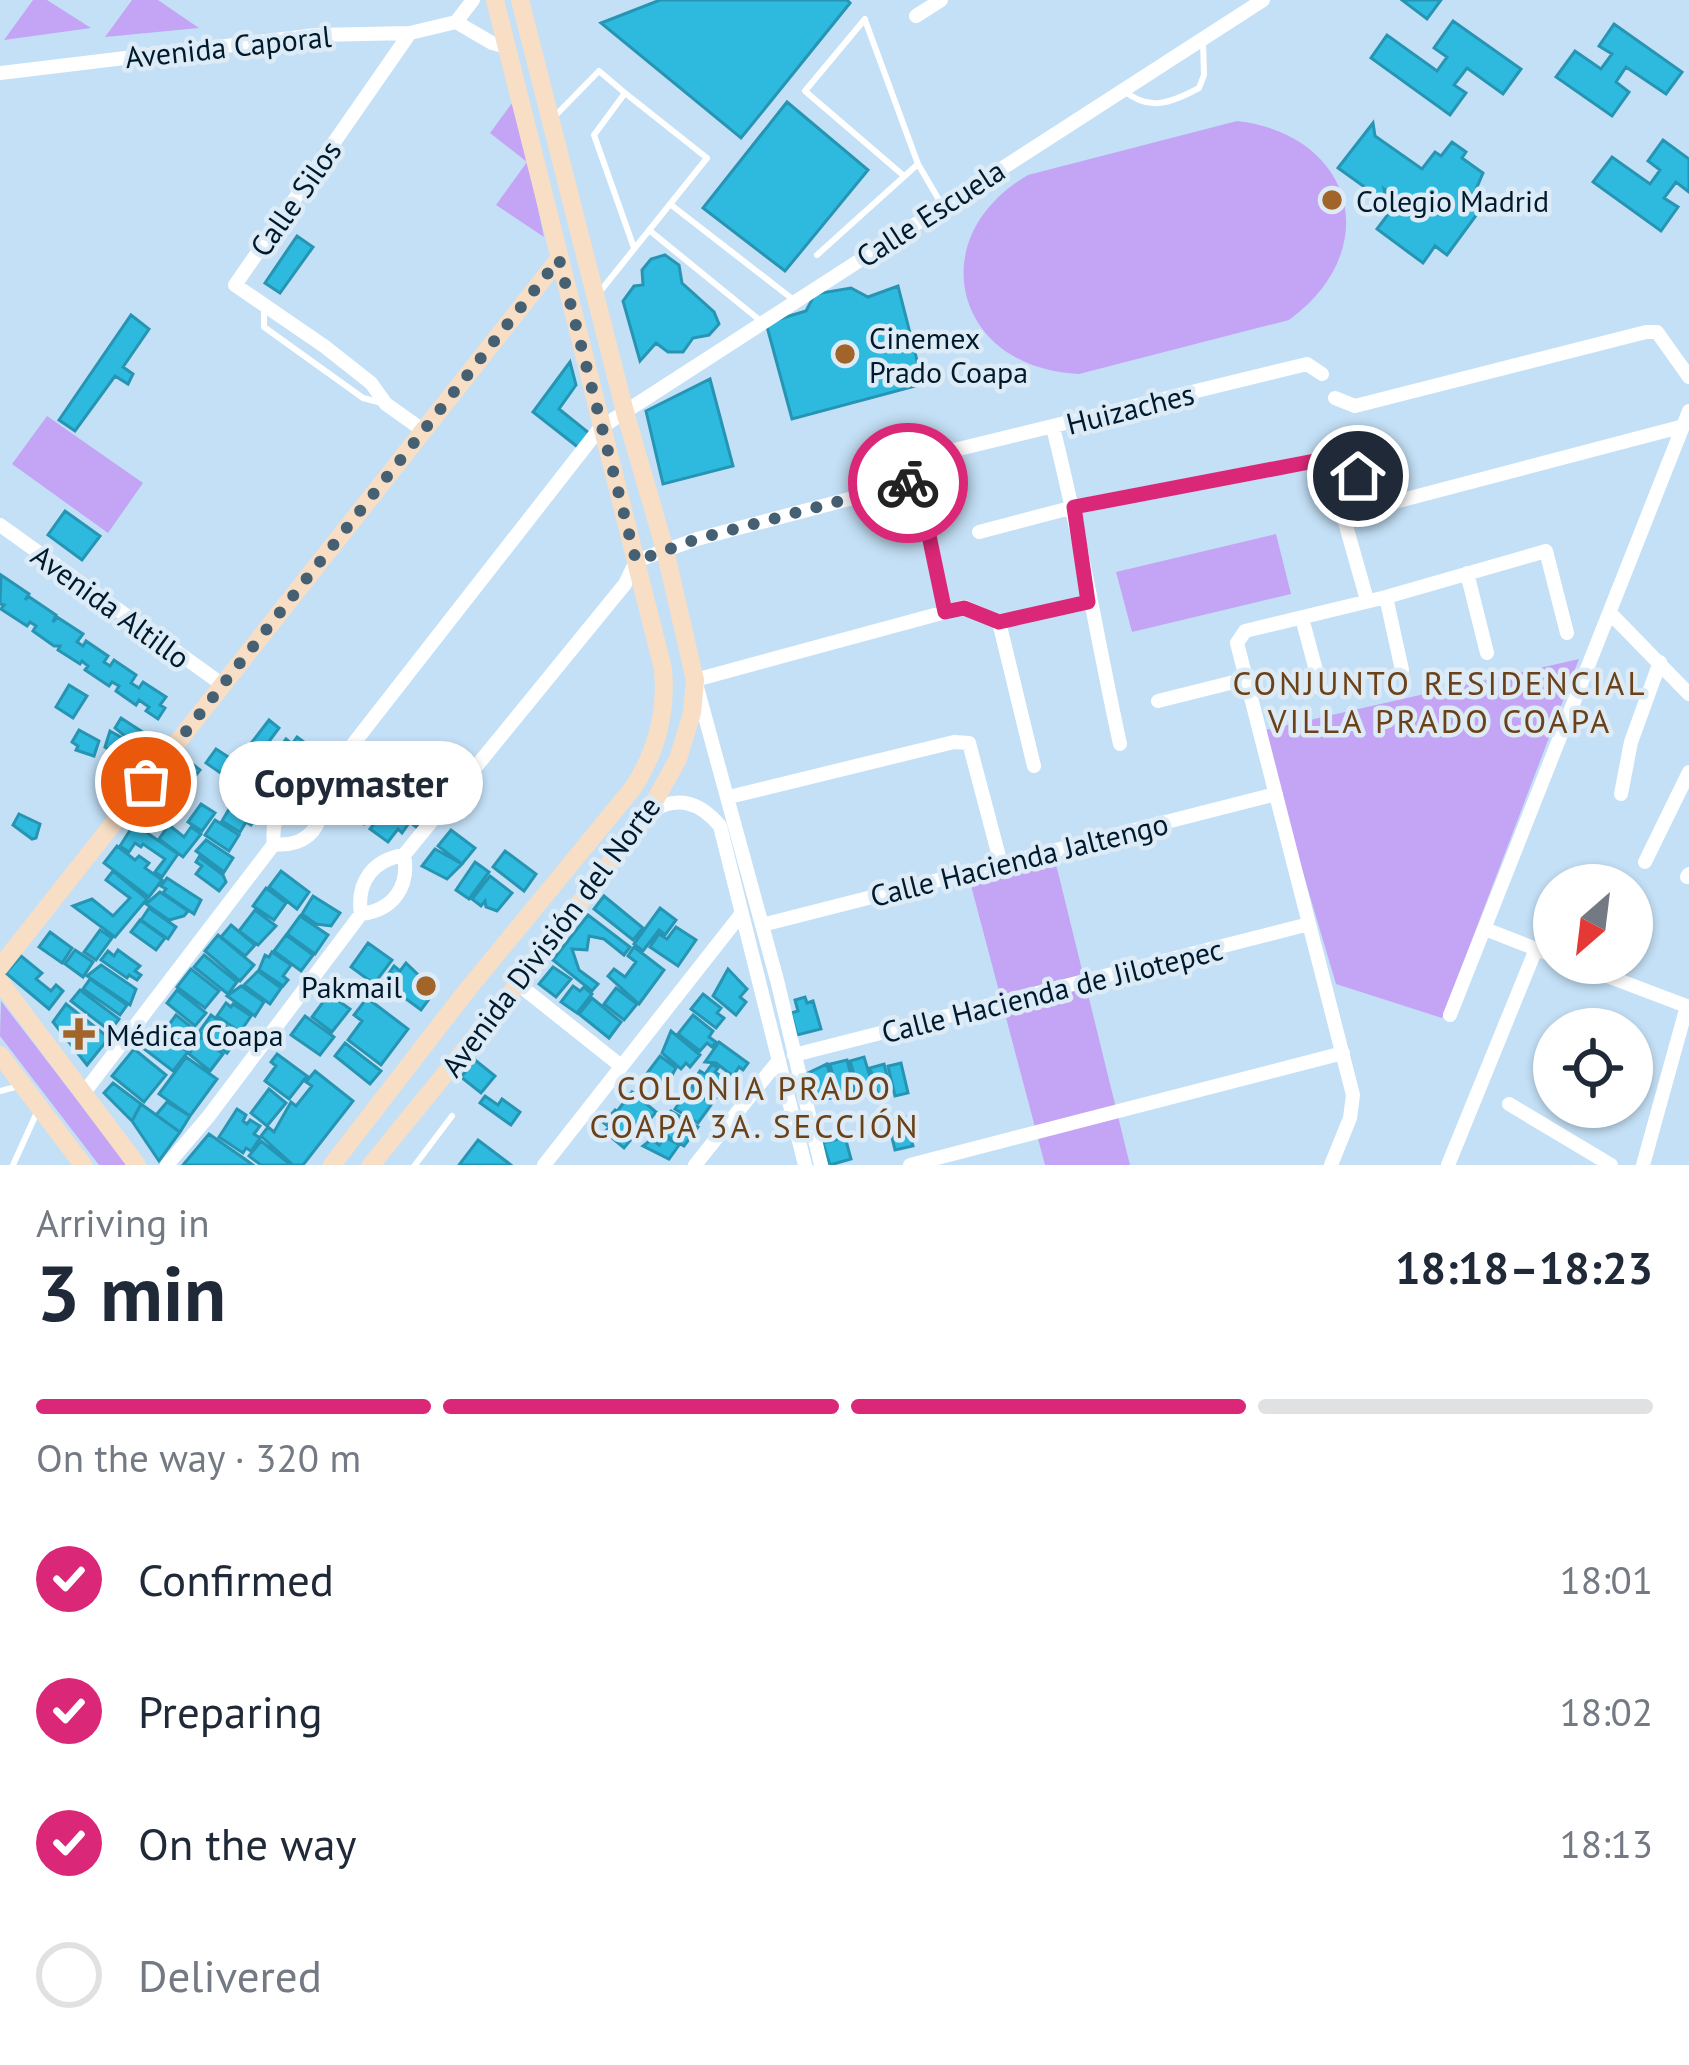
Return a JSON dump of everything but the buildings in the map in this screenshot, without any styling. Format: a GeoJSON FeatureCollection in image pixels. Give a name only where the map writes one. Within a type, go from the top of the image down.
{"type":"FeatureCollection","features":[{"type":"Feature","properties":{"kind":"main road","name":"Avenida División del Norte"},"geometry":{"type":"LineString","coordinates":[[342,1160],[527,917],[633,788],[660,729],[662,669],[495,0]]}},
{"type":"Feature","properties":{"kind":"main road","name":"Avenida División del Norte"},"geometry":{"type":"LineString","coordinates":[[371,1165],[648,813],[673,772],[686,738],[695,680],[520,0]]}},
{"type":"Feature","properties":{"kind":"main road"},"geometry":{"type":"LineString","coordinates":[[508,52],[523,63],[533,52]]}},
{"type":"Feature","properties":{"kind":"main road"},"geometry":{"type":"LineString","coordinates":[[517,88],[526,78],[541,84]]}},
{"type":"Feature","properties":{"kind":"main road"},"geometry":{"type":"LineString","coordinates":[[0,967],[559,259]]}},
{"type":"Feature","properties":{"kind":"main road"},"geometry":{"type":"LineString","coordinates":[[542,900],[560,928]]}},
{"type":"Feature","properties":{"kind":"main road"},"geometry":{"type":"LineString","coordinates":[[527,917],[560,928]]}},
{"type":"Feature","properties":{"kind":"main road"},"geometry":{"type":"LineString","coordinates":[[0,982],[137,1165]]}},
{"type":"Feature","properties":{"kind":"main road"},"geometry":{"type":"LineString","coordinates":[[3,1065],[83,1165]]}},
{"type":"Feature","properties":{"kind":"street"},"geometry":{"type":"LineString","coordinates":[[473,0],[456,22],[508,52]]}},
{"type":"Feature","properties":{"kind":"street"},"geometry":{"type":"LineString","coordinates":[[916,16],[940,0]]}},
{"type":"Feature","properties":{"kind":"street","name":"Calle Escuela"},"geometry":{"type":"LineString","coordinates":[[318,790],[600,428],[1263,0]]}},
{"type":"Feature","properties":{"kind":"street","name":"Avenida Caporal"},"geometry":{"type":"LineString","coordinates":[[0,73],[316,35],[410,33],[456,22]]}},
{"type":"Feature","properties":{"kind":"street","name":"Calle Silos"},"geometry":{"type":"LineString","coordinates":[[410,33],[235,285],[371,383],[386,404],[424,431]]}},
{"type":"Feature","properties":{"kind":"street"},"geometry":{"type":"LineString","coordinates":[[1335,398],[1355,406],[1646,332],[1658,332],[1689,376]]}},
{"type":"Feature","properties":{"kind":"street","name":"Huizaches"},"geometry":{"type":"LineString","coordinates":[[934,454],[1307,364],[1322,374]]}},
{"type":"Feature","properties":{"kind":"street"},"geometry":{"type":"LineString","coordinates":[[1450,1015],[1689,411]]}},
{"type":"Feature","properties":{"kind":"street"},"geometry":{"type":"LineString","coordinates":[[1376,503],[1391,503],[1680,427]]}},
{"type":"Feature","properties":{"kind":"street"},"geometry":{"type":"LineString","coordinates":[[1053,428],[1074,507],[1088,602],[1120,744]]}},
{"type":"Feature","properties":{"kind":"street"},"geometry":{"type":"LineString","coordinates":[[979,532],[1074,507],[1325,459],[1340,461],[1358,476]]}},
{"type":"Feature","properties":{"kind":"street"},"geometry":{"type":"LineString","coordinates":[[167,1165],[361,914],[360,894],[366,876],[379,863],[404,855],[625,584],[636,561],[910,483],[919,488],[945,612]]}},
{"type":"Feature","properties":{"kind":"street"},"geometry":{"type":"LineString","coordinates":[[1345,522],[1367,600]]}},
{"type":"Feature","properties":{"kind":"street","name":"Avenida Altillo"},"geometry":{"type":"LineString","coordinates":[[0,525],[223,686]]}},
{"type":"Feature","properties":{"kind":"street"},"geometry":{"type":"LineString","coordinates":[[1330,1165],[1350,1118],[1353,1094],[1238,635],[1546,551],[1567,633]]}},
{"type":"Feature","properties":{"kind":"street"},"geometry":{"type":"LineString","coordinates":[[1467,573],[1487,653]]}},
{"type":"Feature","properties":{"kind":"street"},"geometry":{"type":"LineString","coordinates":[[1386,596],[1402,670]]}},
{"type":"Feature","properties":{"kind":"street"},"geometry":{"type":"LineString","coordinates":[[805,1165],[777,980],[695,680],[964,608],[999,622],[1088,602]]}},
{"type":"Feature","properties":{"kind":"street"},"geometry":{"type":"LineString","coordinates":[[1611,614],[1688,690]]}},
{"type":"Feature","properties":{"kind":"street"},"geometry":{"type":"LineString","coordinates":[[1302,618],[1321,689]]}},
{"type":"Feature","properties":{"kind":"street"},"geometry":{"type":"LineString","coordinates":[[999,622],[1034,766]]}},
{"type":"Feature","properties":{"kind":"street"},"geometry":{"type":"LineString","coordinates":[[1621,794],[1631,742],[1660,662]]}},
{"type":"Feature","properties":{"kind":"street"},"geometry":{"type":"LineString","coordinates":[[1158,701],[1246,679]]}},
{"type":"Feature","properties":{"kind":"street"},"geometry":{"type":"LineString","coordinates":[[729,797],[955,742],[969,743],[1001,864]]}},
{"type":"Feature","properties":{"kind":"street"},"geometry":{"type":"LineString","coordinates":[[1645,862],[1689,772]]}},
{"type":"Feature","properties":{"kind":"street"},"geometry":{"type":"LineString","coordinates":[[83,1094],[274,844],[273,825],[280,807],[301,792],[318,790],[322,812],[313,832],[299,842],[274,844]]}},
{"type":"Feature","properties":{"kind":"street","name":"Calle Hacienda Jaltengo"},"geometry":{"type":"LineString","coordinates":[[762,925],[1276,794]]}},
{"type":"Feature","properties":{"kind":"street"},"geometry":{"type":"LineString","coordinates":[[648,813],[674,801],[700,807],[720,826],[759,982],[821,1165]]}},
{"type":"Feature","properties":{"kind":"street"},"geometry":{"type":"LineString","coordinates":[[361,914],[377,911],[396,897],[406,872],[404,855]]}},
{"type":"Feature","properties":{"kind":"street"},"geometry":{"type":"LineString","coordinates":[[544,1165],[742,913]]}},
{"type":"Feature","properties":{"kind":"street","name":"Calle Hacienda de Jilotepec"},"geometry":{"type":"LineString","coordinates":[[786,1058],[1309,924]]}},
{"type":"Feature","properties":{"kind":"street"},"geometry":{"type":"LineString","coordinates":[[1485,928],[1533,948]]}},
{"type":"Feature","properties":{"kind":"street"},"geometry":{"type":"LineString","coordinates":[[1448,1165],[1533,956]]}},
{"type":"Feature","properties":{"kind":"street"},"geometry":{"type":"LineString","coordinates":[[759,982],[777,980]]}},
{"type":"Feature","properties":{"kind":"street"},"geometry":{"type":"LineString","coordinates":[[518,984],[621,1066]]}},
{"type":"Feature","properties":{"kind":"street"},"geometry":{"type":"LineString","coordinates":[[1628,984],[1688,1007],[1643,1165]]}},
{"type":"Feature","properties":{"kind":"street"},"geometry":{"type":"LineString","coordinates":[[910,1165],[1342,1053]]}},
{"type":"Feature","properties":{"kind":"street"},"geometry":{"type":"LineString","coordinates":[[694,1165],[786,1058]]}},
{"type":"Feature","properties":{"kind":"street"},"geometry":{"type":"LineString","coordinates":[[1509,1104],[1611,1165]]}},
{"type":"Feature","properties":{"kind":"lane"},"geometry":{"type":"LineString","coordinates":[[904,176],[805,91],[865,19],[918,164],[942,205]]}},
{"type":"Feature","properties":{"kind":"lane"},"geometry":{"type":"LineString","coordinates":[[1123,89],[1136,101],[1154,106],[1199,88],[1204,76],[1202,38]]}},
{"type":"Feature","properties":{"kind":"lane"},"geometry":{"type":"LineString","coordinates":[[550,119],[599,71],[707,158],[596,297]]}},
{"type":"Feature","properties":{"kind":"lane"},"geometry":{"type":"LineString","coordinates":[[625,93],[593,135],[634,248]]}},
{"type":"Feature","properties":{"kind":"lane"},"geometry":{"type":"LineString","coordinates":[[817,255],[918,164]]}},
{"type":"Feature","properties":{"kind":"lane"},"geometry":{"type":"LineString","coordinates":[[670,204],[794,301]]}},
{"type":"Feature","properties":{"kind":"lane"},"geometry":{"type":"LineString","coordinates":[[649,230],[762,322]]}},
{"type":"Feature","properties":{"kind":"lane"},"geometry":{"type":"LineString","coordinates":[[0,1091],[22,1084]]}},
{"type":"Feature","properties":{"kind":"lane"},"geometry":{"type":"LineString","coordinates":[[13,1165],[39,1107]]}},
{"type":"Feature","properties":{"kind":"lane"},"geometry":{"type":"LineString","coordinates":[[415,1165],[452,1116]]}},
{"type":"Feature","properties":{"kind":"shaded area"},"geometry":{"type":"Polygon","coordinates":[[[33,0],[47,0],[91,28],[4,40],[33,0]]]}},
{"type":"Feature","properties":{"kind":"shaded area"},"geometry":{"type":"Polygon","coordinates":[[[132,0],[158,0],[199,28],[105,37],[132,0]]]}},
{"type":"Feature","properties":{"kind":"shaded area"},"geometry":{"type":"Polygon","coordinates":[[[515,99],[544,237],[496,205],[527,162],[490,133],[515,99]]]}},
{"type":"Feature","properties":{"kind":"shaded area"},"geometry":{"type":"Polygon","coordinates":[[[1237,121],[1277,131],[1308,148],[1331,172],[1343,200],[1346,230],[1338,261],[1319,292],[1289,320],[1079,374],[1037,367],[1004,350],[980,325],[966,296],[964,264],[973,232],[994,201],[1028,175],[1237,121]]]}},
{"type":"Feature","properties":{"kind":"shaded area"},"geometry":{"type":"Polygon","coordinates":[[[47,416],[143,483],[108,533],[12,464],[47,416]]]}},
{"type":"Feature","properties":{"kind":"shaded area"},"geometry":{"type":"Polygon","coordinates":[[[1276,534],[1291,594],[1132,632],[1116,572],[1276,534]]]}},
{"type":"Feature","properties":{"kind":"shaded area"},"geometry":{"type":"Polygon","coordinates":[[[1579,659],[1442,1018],[1336,984],[1261,731],[1579,659]]]}},
{"type":"Feature","properties":{"kind":"shaded area"},"geometry":{"type":"Polygon","coordinates":[[[1054,856],[1130,1165],[1045,1165],[969,878],[1054,856]]]}},
{"type":"Feature","properties":{"kind":"shaded area"},"geometry":{"type":"Polygon","coordinates":[[[1,1001],[127,1165],[99,1165],[0,1036],[1,1001]]]}},
{"type":"Feature","properties":{"kind":"way so far"},"geometry":{"type":"LineString","coordinates":[[146,782],[559,259],[636,561],[697,539],[908,483]]}},
{"type":"Feature","properties":{"kind":"place","name":"Colegio Madrid"},"geometry":{"type":"Point","coordinates":[1332,200]}},
{"type":"Feature","properties":{"kind":"place","name":"Cinemex Prado Coapa"},"geometry":{"type":"Point","coordinates":[845,354]}},
{"type":"Feature","properties":{"kind":"place","name":"Copymaster"},"geometry":{"type":"Point","coordinates":[146,782]}},
{"type":"Feature","properties":{"kind":"place","name":"Pakmail"},"geometry":{"type":"Point","coordinates":[426,986]}},
{"type":"Feature","properties":{"kind":"place","name":"Médica Coapa"},"geometry":{"type":"Point","coordinates":[79,1034]}},
{"type":"Feature","properties":{"kind":"district","name":"CONJUNTO RESIDENCIAL VILLA PRADO COAPA"},"geometry":{"type":"Point","coordinates":[1440,701]}},
{"type":"Feature","properties":{"kind":"district","name":"COLONIA PRADO COAPA 3A. SECCIÓN"},"geometry":{"type":"Point","coordinates":[755,1106]}},
{"type":"Feature","properties":{"kind":"route"},"geometry":{"type":"LineString","coordinates":[[908,483],[919,488],[945,612],[964,608],[999,622],[1088,602],[1074,507],[1325,459],[1340,461],[1358,476]]}}]}
